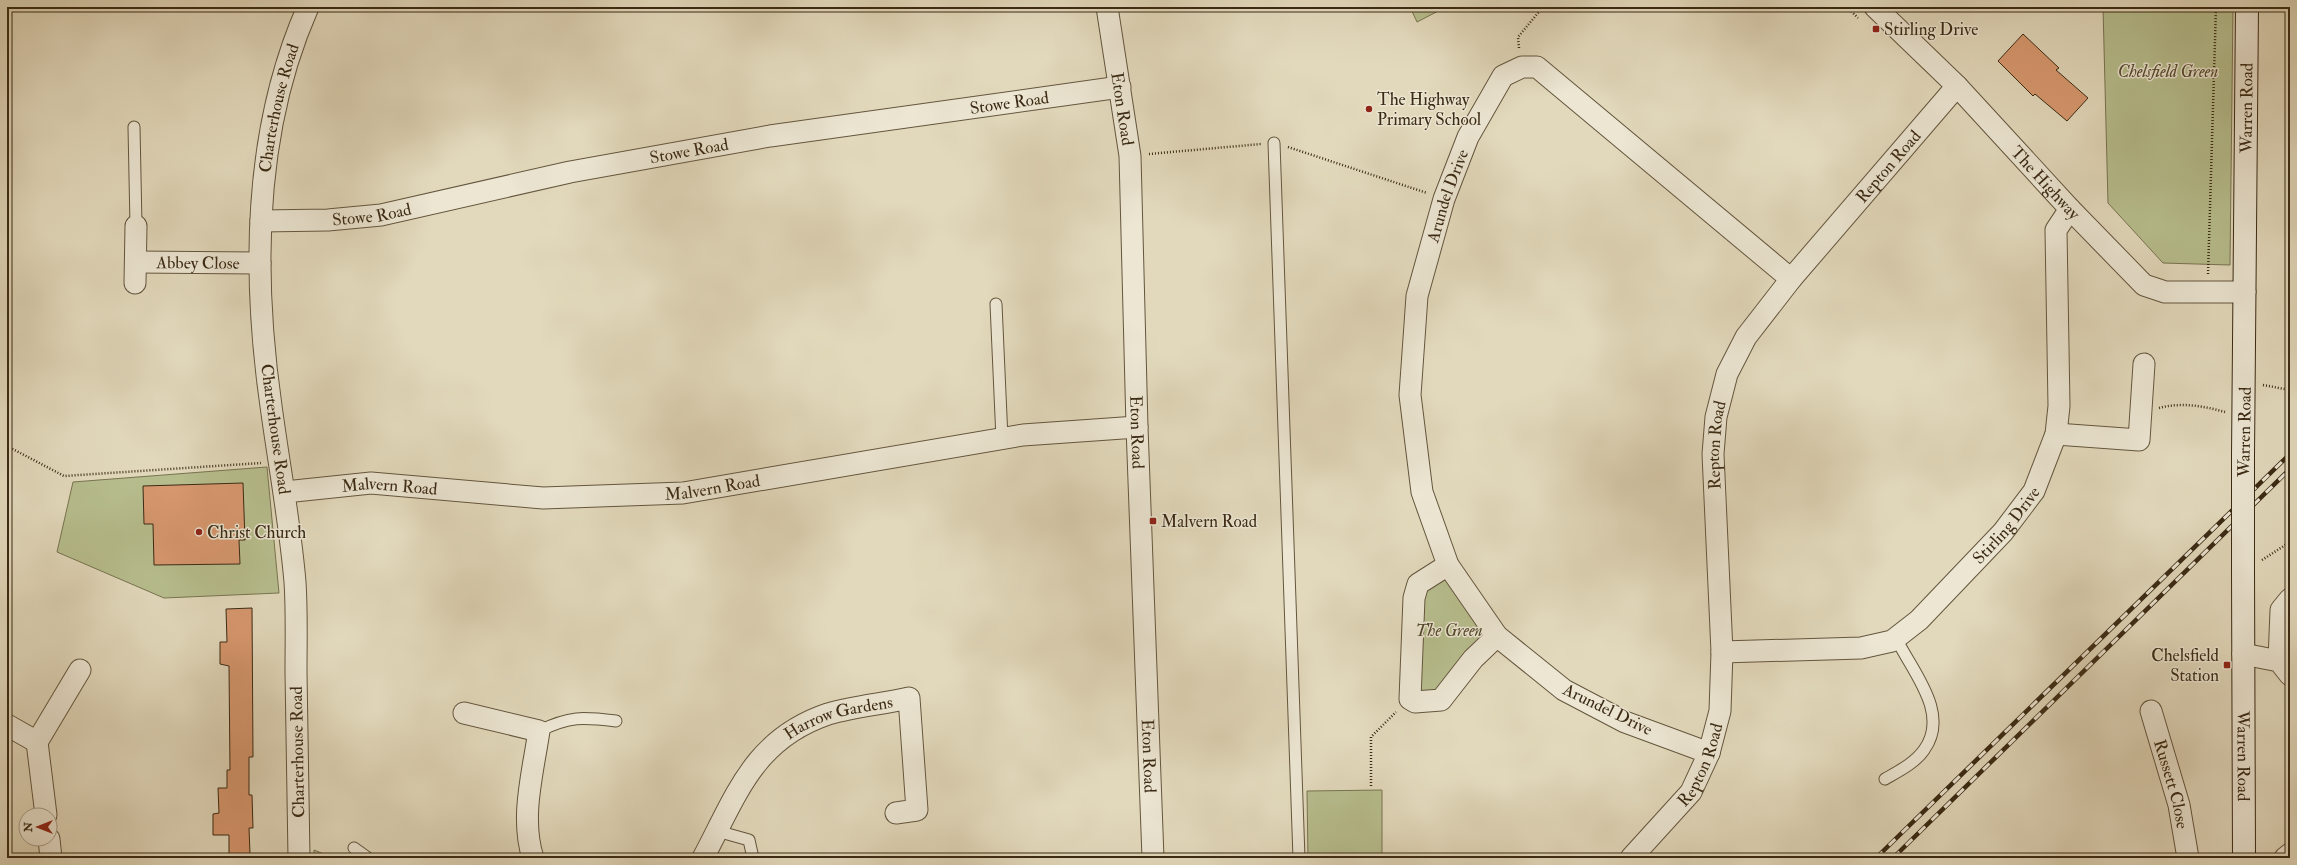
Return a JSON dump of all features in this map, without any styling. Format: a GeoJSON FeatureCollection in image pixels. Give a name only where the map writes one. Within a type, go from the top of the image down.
{"type":"FeatureCollection","features":[{"type":"Feature","properties":{"kind":"street","name":"Charterhouse Road"},"geometry":{"type":"LineString","coordinates":[[299,858],[295,582],[285,492],[271,405],[264,340],[260,263],[265,158],[276,100],[297,31],[308,7]]}},
{"type":"Feature","properties":{"kind":"street","name":"Eton Road"},"geometry":{"type":"LineString","coordinates":[[1107,7],[1130,156],[1137,427],[1153,858]]}},
{"type":"Feature","properties":{"kind":"street","name":"The Highway"},"geometry":{"type":"LineString","coordinates":[[1875,7],[1957,86],[2144,285],[2165,292],[2245,292]]}},
{"type":"Feature","properties":{"kind":"street","name":"Warren Road"},"geometry":{"type":"LineString","coordinates":[[2244,858],[2243,455],[2245,381],[2247,7]]}},
{"type":"Feature","properties":{"kind":"street"},"geometry":{"type":"LineString","coordinates":[[1522,67],[1537,67],[1791,280]]}},
{"type":"Feature","properties":{"kind":"street","name":"Arundel Drive"},"geometry":{"type":"LineString","coordinates":[[1522,67],[1503,76],[1468,137],[1444,199],[1417,296],[1410,395],[1422,492],[1448,566],[1496,636],[1564,690],[1624,722],[1709,753]]}},
{"type":"Feature","properties":{"kind":"street","name":"Repton Road"},"geometry":{"type":"LineString","coordinates":[[1631,858],[1691,792],[1709,753],[1720,711],[1722,652],[1713,454],[1716,417],[1727,374],[1746,337],[1791,280],[1957,86]]}},
{"type":"Feature","properties":{"kind":"street","name":"Stowe Road"},"geometry":{"type":"LineString","coordinates":[[262,221],[328,220],[381,215],[570,172],[762,138],[1120,87]]}},
{"type":"Feature","properties":{"kind":"street","name":"Stirling Drive"},"geometry":{"type":"LineString","coordinates":[[1722,652],[1861,648],[1896,638],[1919,620],[2004,532],[2034,491],[2056,434],[2059,406],[2056,230],[2070,208]]}},
{"type":"Feature","properties":{"kind":"street","name":"Abbey Close"},"geometry":{"type":"LineString","coordinates":[[135,283],[136,226]]}},
{"type":"Feature","properties":{"kind":"street","name":"Abbey Close"},"geometry":{"type":"LineString","coordinates":[[136,262],[260,263]]}},
{"type":"Feature","properties":{"kind":"street"},"geometry":{"type":"LineString","coordinates":[[2056,434],[2139,440],[2144,364]]}},
{"type":"Feature","properties":{"kind":"street","name":"Malvern Road"},"geometry":{"type":"LineString","coordinates":[[285,492],[371,483],[543,498],[683,493],[1023,435],[1137,427]]}},
{"type":"Feature","properties":{"kind":"street"},"geometry":{"type":"LineString","coordinates":[[1448,566],[1418,584],[1414,598],[1410,699],[1414,702],[1442,700],[1473,659],[1496,636]]}},
{"type":"Feature","properties":{"kind":"street"},"geometry":{"type":"LineString","coordinates":[[2243,654],[2286,661],[2281,610],[2290,599]]}},
{"type":"Feature","properties":{"kind":"street"},"geometry":{"type":"LineString","coordinates":[[45,807],[38,742],[80,670]]}},
{"type":"Feature","properties":{"kind":"street","name":"Harrow Gardens"},"geometry":{"type":"LineString","coordinates":[[703,858],[744,779],[769,747],[796,727],[829,714],[909,698],[917,810],[896,813]]}},
{"type":"Feature","properties":{"kind":"street","name":"Russett Close"},"geometry":{"type":"LineString","coordinates":[[2151,711],[2179,805],[2188,858]]}},
{"type":"Feature","properties":{"kind":"street"},"geometry":{"type":"LineString","coordinates":[[464,713],[539,731],[527,811],[528,842],[533,858]]}},
{"type":"Feature","properties":{"kind":"street"},"geometry":{"type":"LineString","coordinates":[[7,725],[38,742]]}},
{"type":"Feature","properties":{"kind":"street"},"geometry":{"type":"LineString","coordinates":[[50,847],[51,858]]}},
{"type":"Feature","properties":{"kind":"street"},"geometry":{"type":"LineString","coordinates":[[2285,858],[2290,854]]}},
{"type":"Feature","properties":{"kind":"lane"},"geometry":{"type":"LineString","coordinates":[[134,128],[136,226]]}},
{"type":"Feature","properties":{"kind":"lane"},"geometry":{"type":"LineString","coordinates":[[1274,143],[1299,858]]}},
{"type":"Feature","properties":{"kind":"lane"},"geometry":{"type":"LineString","coordinates":[[996,304],[1002,439]]}},
{"type":"Feature","properties":{"kind":"lane"},"geometry":{"type":"LineString","coordinates":[[1885,779],[1909,765],[1924,750],[1933,726],[1927,694],[1896,638]]}},
{"type":"Feature","properties":{"kind":"lane"},"geometry":{"type":"LineString","coordinates":[[539,731],[561,720],[583,717],[616,721]]}},
{"type":"Feature","properties":{"kind":"lane"},"geometry":{"type":"LineString","coordinates":[[718,831],[749,840],[752,858]]}},
{"type":"Feature","properties":{"kind":"lane"},"geometry":{"type":"LineString","coordinates":[[354,848],[368,858]]}},
{"type":"Feature","properties":{"kind":"path"},"geometry":{"type":"LineString","coordinates":[[1522,67],[1518,37],[1543,7]]}},
{"type":"Feature","properties":{"kind":"path"},"geometry":{"type":"LineString","coordinates":[[2207,291],[2216,7]]}},
{"type":"Feature","properties":{"kind":"path"},"geometry":{"type":"LineString","coordinates":[[2245,381],[2290,390]]}},
{"type":"Feature","properties":{"kind":"path"},"geometry":{"type":"LineString","coordinates":[[2141,413],[2169,405],[2206,406],[2244,419]]}},
{"type":"Feature","properties":{"kind":"path"},"geometry":{"type":"LineString","coordinates":[[7,446],[64,476],[280,462]]}},
{"type":"Feature","properties":{"kind":"path"},"geometry":{"type":"LineString","coordinates":[[2243,572],[2290,542]]}},
{"type":"Feature","properties":{"kind":"path"},"geometry":{"type":"LineString","coordinates":[[1372,786],[1371,737],[1410,699]]}},
{"type":"Feature","properties":{"kind":"green space"},"geometry":{"type":"Polygon","coordinates":[[[1410,7],[1446,7],[1417,22],[1410,7]]]}},
{"type":"Feature","properties":{"kind":"green space","name":"Chelsfield Green"},"geometry":{"type":"Polygon","coordinates":[[[2103,7],[2233,7],[2230,265],[2163,263],[2108,203],[2103,7]]]}},
{"type":"Feature","properties":{"kind":"green space"},"geometry":{"type":"Polygon","coordinates":[[[267,467],[279,593],[164,598],[57,552],[73,482],[267,467]]]}},
{"type":"Feature","properties":{"kind":"green space","name":"The Green"},"geometry":{"type":"Polygon","coordinates":[[[1450,575],[1485,631],[1481,642],[1438,690],[1420,694],[1422,591],[1450,575]]]}},
{"type":"Feature","properties":{"kind":"green space"},"geometry":{"type":"Polygon","coordinates":[[[1382,790],[1382,858],[1308,858],[1307,791],[1382,790]]]}},
{"type":"Feature","properties":{"kind":"green space"},"geometry":{"type":"Polygon","coordinates":[[[314,850],[334,858],[314,858],[314,850]]]}},
{"type":"Feature","properties":{"kind":"building"},"geometry":{"type":"Polygon","coordinates":[[[2023,34],[2059,68],[2056,70],[2088,98],[2067,121],[2035,94],[2033,96],[1998,61],[2023,34]]]}},
{"type":"Feature","properties":{"kind":"building","name":"Christ Church"},"geometry":{"type":"Polygon","coordinates":[[[243,483],[245,540],[239,540],[240,564],[154,565],[153,524],[144,524],[143,486],[243,483]]]}},
{"type":"Feature","properties":{"kind":"building"},"geometry":{"type":"Polygon","coordinates":[[[252,608],[253,757],[249,757],[249,795],[252,795],[253,828],[249,828],[250,854],[229,854],[229,835],[213,835],[213,814],[219,813],[218,788],[227,788],[227,770],[230,770],[229,666],[220,664],[220,642],[227,642],[226,609],[252,608]]]}},
{"type":"Feature","properties":{"kind":"railway"},"geometry":{"type":"LineString","coordinates":[[1876,858],[2290,454]]}},
{"type":"Feature","properties":{"kind":"railway"},"geometry":{"type":"LineString","coordinates":[[1893,858],[2290,469]]}},
{"type":"Feature","properties":{"kind":"place","name":"Stirling Drive"},"geometry":{"type":"Point","coordinates":[1876,29]}},
{"type":"Feature","properties":{"kind":"place","name":"The Highway Primary School"},"geometry":{"type":"Point","coordinates":[1369,109]}},
{"type":"Feature","properties":{"kind":"place","name":"Malvern Road"},"geometry":{"type":"Point","coordinates":[1153,521]}},
{"type":"Feature","properties":{"kind":"place","name":"Christ Church"},"geometry":{"type":"Point","coordinates":[199,532]}},
{"type":"Feature","properties":{"kind":"place","name":"Chelsfield Station"},"geometry":{"type":"Point","coordinates":[2227,665]}}]}
